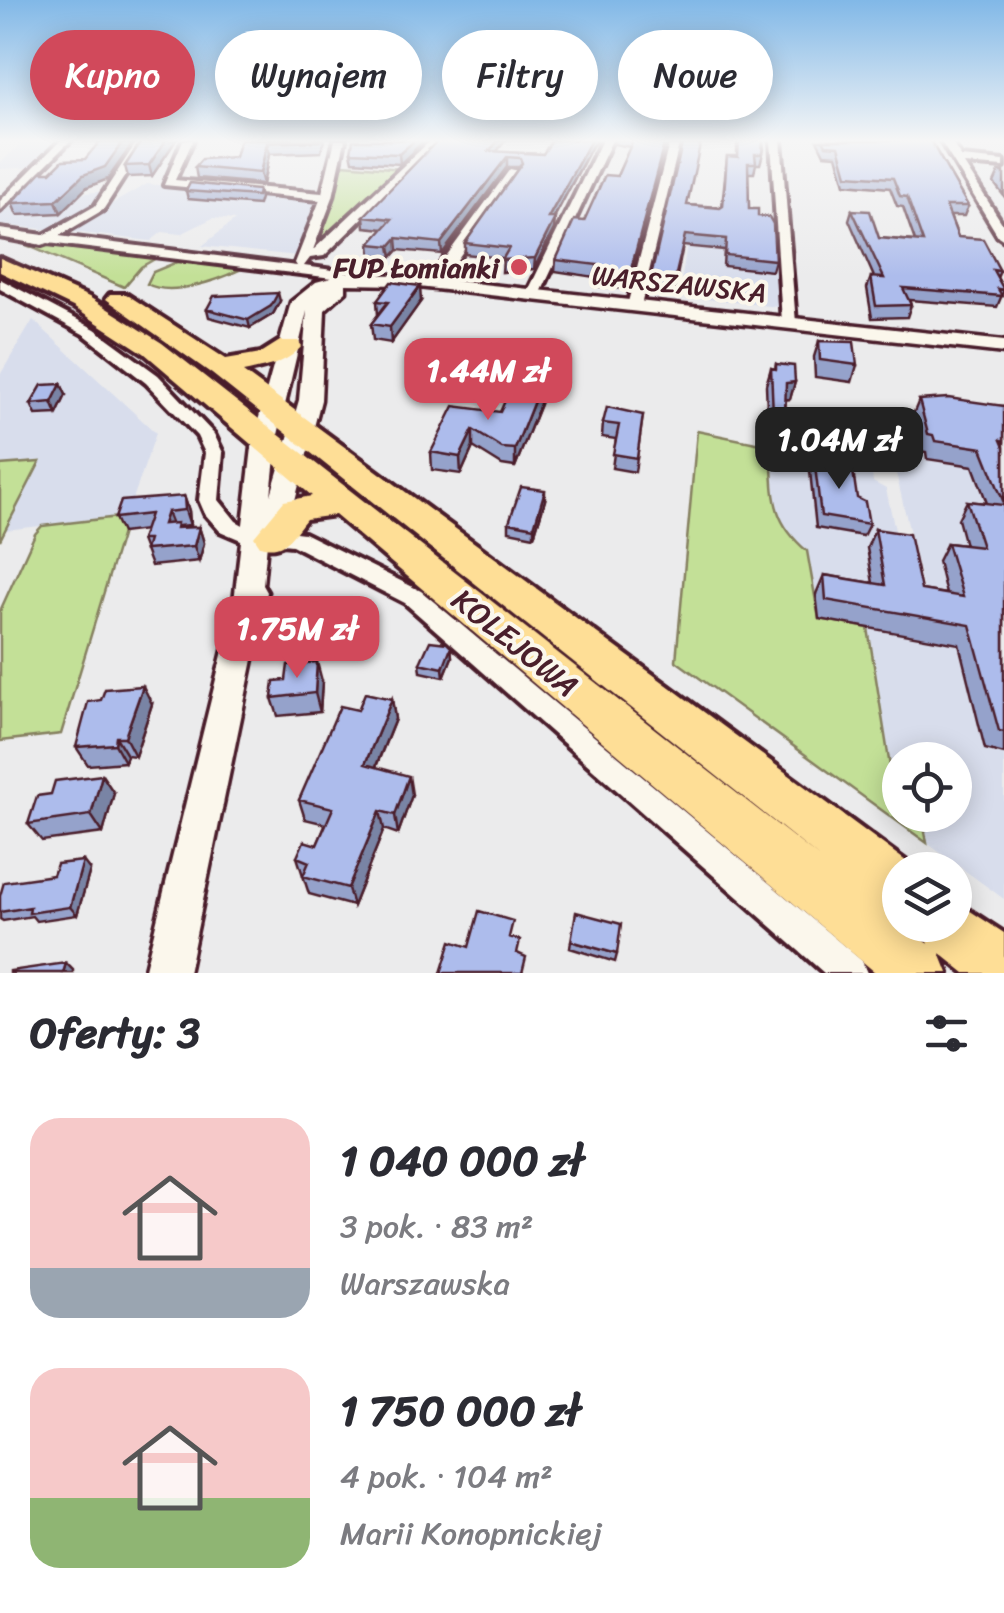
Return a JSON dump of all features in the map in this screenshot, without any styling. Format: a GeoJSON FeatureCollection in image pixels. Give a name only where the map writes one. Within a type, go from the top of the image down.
{"type":"FeatureCollection","features":[{"type":"Feature","properties":{"kind":"highway","name":"KOLEJOWA"},"geometry":{"type":"LineString","coordinates":[[0,248],[108,294],[221,368],[343,503],[920,973]]}},
{"type":"Feature","properties":{"kind":"highway","name":"KOLEJOWA"},"geometry":{"type":"LineString","coordinates":[[0,264],[53,287],[126,330],[283,434],[882,876]]}},
{"type":"Feature","properties":{"kind":"highway"},"geometry":{"type":"LineString","coordinates":[[221,368],[269,359],[289,346]]}},
{"type":"Feature","properties":{"kind":"highway"},"geometry":{"type":"LineString","coordinates":[[262,536],[296,509],[343,503]]}},
{"type":"Feature","properties":{"kind":"highway"},"geometry":{"type":"LineString","coordinates":[[970,942],[1004,968]]}},
{"type":"Feature","properties":{"kind":"street"},"geometry":{"type":"LineString","coordinates":[[0,208],[22,185]]}},
{"type":"Feature","properties":{"kind":"street"},"geometry":{"type":"LineString","coordinates":[[42,241],[98,210],[114,185]]}},
{"type":"Feature","properties":{"kind":"street"},"geometry":{"type":"LineString","coordinates":[[195,185],[327,197]]}},
{"type":"Feature","properties":{"kind":"street"},"geometry":{"type":"LineString","coordinates":[[299,270],[330,185]]}},
{"type":"Feature","properties":{"kind":"street"},"geometry":{"type":"LineString","coordinates":[[306,255],[320,253],[390,185]]}},
{"type":"Feature","properties":{"kind":"street"},"geometry":{"type":"LineString","coordinates":[[432,284],[504,185]]}},
{"type":"Feature","properties":{"kind":"street"},"geometry":{"type":"LineString","coordinates":[[533,296],[586,185]]}},
{"type":"Feature","properties":{"kind":"street"},"geometry":{"type":"LineString","coordinates":[[634,306],[663,185]]}},
{"type":"Feature","properties":{"kind":"street"},"geometry":{"type":"LineString","coordinates":[[779,185],[790,323]]}},
{"type":"Feature","properties":{"kind":"street"},"geometry":{"type":"LineString","coordinates":[[973,185],[1004,236]]}},
{"type":"Feature","properties":{"kind":"street"},"geometry":{"type":"LineString","coordinates":[[0,233],[349,276]]}},
{"type":"Feature","properties":{"kind":"street"},"geometry":{"type":"LineString","coordinates":[[283,434],[312,394],[316,310],[322,299],[345,284],[349,276]]}},
{"type":"Feature","properties":{"kind":"street"},"geometry":{"type":"LineString","coordinates":[[166,973],[283,434],[289,346],[300,302],[317,288],[349,276]]}},
{"type":"Feature","properties":{"kind":"street","name":"WARSZAWSKA"},"geometry":{"type":"LineString","coordinates":[[349,276],[1004,347]]}},
{"type":"Feature","properties":{"kind":"street"},"geometry":{"type":"LineString","coordinates":[[0,283],[90,332],[152,379],[212,446],[212,509],[228,526],[262,536],[296,538],[413,598],[850,973]]}},
{"type":"Feature","properties":{"kind":"shaded area"},"geometry":{"type":"Polygon","coordinates":[[[145,185],[321,198],[298,256],[202,246],[235,220],[213,218],[181,234],[162,232],[151,241],[64,231],[145,185]]]}},
{"type":"Feature","properties":{"kind":"shaded area"},"geometry":{"type":"Polygon","coordinates":[[[105,191],[94,209],[55,230],[0,225],[0,212],[10,201],[105,191]]]}},
{"type":"Feature","properties":{"kind":"shaded area"},"geometry":{"type":"Polygon","coordinates":[[[692,211],[776,217],[779,307],[679,296],[692,211]]]}},
{"type":"Feature","properties":{"kind":"shaded area"},"geometry":{"type":"Polygon","coordinates":[[[33,320],[156,433],[127,516],[5,530],[39,463],[0,465],[0,375],[33,320]]]}},
{"type":"Feature","properties":{"kind":"shaded area"},"geometry":{"type":"Polygon","coordinates":[[[890,447],[993,462],[1004,479],[1004,899],[972,876],[972,852],[939,852],[927,843],[925,832],[972,832],[972,742],[887,742],[868,628],[819,619],[807,551],[790,536],[776,515],[772,456],[878,471],[872,473],[873,482],[886,489],[900,553],[928,611],[890,447]]]}},
{"type":"Feature","properties":{"kind":"green space"},"geometry":{"type":"Polygon","coordinates":[[[336,185],[385,185],[317,249],[336,185]]]}},
{"type":"Feature","properties":{"kind":"green space"},"geometry":{"type":"Polygon","coordinates":[[[8,237],[158,257],[141,267],[124,287],[8,237]]]}},
{"type":"Feature","properties":{"kind":"green space"},"geometry":{"type":"Polygon","coordinates":[[[177,262],[239,270],[181,288],[147,284],[153,272],[177,262]]]}},
{"type":"Feature","properties":{"kind":"green space"},"geometry":{"type":"Polygon","coordinates":[[[697,431],[771,446],[776,504],[786,528],[807,551],[819,619],[868,628],[886,742],[882,742],[882,810],[676,661],[697,431]]]}},
{"type":"Feature","properties":{"kind":"green space"},"geometry":{"type":"Polygon","coordinates":[[[40,462],[5,530],[0,540],[0,465],[40,462]]]}},
{"type":"Feature","properties":{"kind":"green space"},"geometry":{"type":"Polygon","coordinates":[[[127,516],[61,734],[0,741],[0,611],[35,534],[42,526],[127,516]]]}},
{"type":"Feature","properties":{"kind":"green space"},"geometry":{"type":"Polygon","coordinates":[[[912,832],[925,832],[927,843],[912,832]]]}},
{"type":"Feature","properties":{"kind":"building"},"geometry":{"type":"Polygon","coordinates":[[[28,185],[72,185],[56,201],[12,203],[28,185]]]}},
{"type":"Feature","properties":{"kind":"building"},"geometry":{"type":"Polygon","coordinates":[[[189,185],[258,190],[257,196],[186,191],[189,185]]]}},
{"type":"Feature","properties":{"kind":"building"},"geometry":{"type":"Polygon","coordinates":[[[394,185],[485,185],[441,243],[397,238],[390,246],[370,244],[392,219],[364,216],[394,185]]]}},
{"type":"Feature","properties":{"kind":"building"},"geometry":{"type":"Polygon","coordinates":[[[506,185],[566,185],[548,218],[555,218],[535,258],[502,260],[509,248],[465,243],[506,185]]]}},
{"type":"Feature","properties":{"kind":"building"},"geometry":{"type":"Polygon","coordinates":[[[600,185],[653,185],[629,277],[595,274],[598,265],[556,260],[574,220],[584,221],[600,185]]]}},
{"type":"Feature","properties":{"kind":"building"},"geometry":{"type":"Polygon","coordinates":[[[672,185],[691,185],[687,205],[720,208],[725,185],[748,185],[749,209],[758,209],[758,216],[769,217],[773,224],[775,260],[725,255],[726,239],[685,235],[674,283],[650,280],[672,185]]]}},
{"type":"Feature","properties":{"kind":"building"},"geometry":{"type":"Polygon","coordinates":[[[896,185],[956,185],[968,206],[946,206],[958,237],[983,239],[1000,271],[993,270],[1004,290],[998,289],[1002,296],[903,288],[911,305],[876,306],[871,277],[884,278],[852,210],[870,211],[879,238],[923,242],[907,197],[900,196],[896,185]]]}},
{"type":"Feature","properties":{"kind":"building"},"geometry":{"type":"Polygon","coordinates":[[[391,282],[420,286],[390,327],[371,324],[388,302],[377,301],[391,282]]]}},
{"type":"Feature","properties":{"kind":"building"},"geometry":{"type":"Polygon","coordinates":[[[278,293],[271,306],[248,320],[207,309],[214,296],[278,293]]]}},
{"type":"Feature","properties":{"kind":"building"},"geometry":{"type":"Polygon","coordinates":[[[819,341],[854,342],[857,365],[820,360],[819,341]]]}},
{"type":"Feature","properties":{"kind":"building"},"geometry":{"type":"Polygon","coordinates":[[[776,364],[794,366],[795,382],[786,383],[785,414],[773,414],[771,368],[776,369],[776,364]]]}},
{"type":"Feature","properties":{"kind":"building"},"geometry":{"type":"Polygon","coordinates":[[[513,383],[540,386],[515,449],[502,448],[473,430],[460,457],[431,452],[454,406],[500,412],[513,383]]]}},
{"type":"Feature","properties":{"kind":"building"},"geometry":{"type":"Polygon","coordinates":[[[61,384],[52,402],[31,404],[42,385],[61,384]]]}},
{"type":"Feature","properties":{"kind":"building"},"geometry":{"type":"Polygon","coordinates":[[[948,398],[1004,406],[1004,503],[982,448],[935,441],[928,434],[919,400],[948,398]]]}},
{"type":"Feature","properties":{"kind":"building"},"geometry":{"type":"Polygon","coordinates":[[[607,407],[643,415],[637,458],[613,454],[619,425],[603,423],[607,407]]]}},
{"type":"Feature","properties":{"kind":"building"},"geometry":{"type":"Polygon","coordinates":[[[814,458],[852,464],[857,498],[865,502],[869,524],[821,516],[814,458]]]}},
{"type":"Feature","properties":{"kind":"building"},"geometry":{"type":"Polygon","coordinates":[[[521,487],[545,490],[534,527],[509,522],[521,487]]]}},
{"type":"Feature","properties":{"kind":"building"},"geometry":{"type":"Polygon","coordinates":[[[184,496],[185,510],[167,512],[163,524],[199,527],[194,546],[145,550],[148,540],[141,540],[150,514],[115,518],[121,501],[184,496]]]}},
{"type":"Feature","properties":{"kind":"building"},"geometry":{"type":"Polygon","coordinates":[[[967,501],[1004,505],[1004,732],[999,731],[970,625],[826,600],[824,575],[885,585],[875,529],[909,534],[921,590],[963,597],[947,543],[982,547],[967,501]]]}},
{"type":"Feature","properties":{"kind":"building"},"geometry":{"type":"Polygon","coordinates":[[[430,641],[451,647],[443,668],[420,663],[430,641]]]}},
{"type":"Feature","properties":{"kind":"building"},"geometry":{"type":"Polygon","coordinates":[[[317,662],[315,693],[272,698],[274,681],[286,680],[288,665],[317,662]]]}},
{"type":"Feature","properties":{"kind":"building"},"geometry":{"type":"Polygon","coordinates":[[[143,686],[125,737],[116,737],[115,744],[76,747],[88,702],[101,700],[105,689],[143,686]]]}},
{"type":"Feature","properties":{"kind":"building"},"geometry":{"type":"Polygon","coordinates":[[[365,693],[392,699],[365,764],[409,776],[395,815],[380,811],[348,888],[303,876],[309,862],[297,857],[304,841],[317,845],[333,808],[299,800],[340,706],[358,710],[365,693]]]}},
{"type":"Feature","properties":{"kind":"building"},"geometry":{"type":"Polygon","coordinates":[[[102,775],[91,815],[28,824],[37,796],[51,794],[55,781],[102,775]]]}},
{"type":"Feature","properties":{"kind":"building"},"geometry":{"type":"Polygon","coordinates":[[[83,861],[70,907],[29,913],[30,907],[0,912],[4,882],[53,875],[57,864],[83,861]]]}},
{"type":"Feature","properties":{"kind":"building"},"geometry":{"type":"Polygon","coordinates":[[[479,911],[513,921],[509,937],[520,940],[517,953],[526,957],[522,973],[441,973],[451,941],[469,947],[479,911]]]}},
{"type":"Feature","properties":{"kind":"building"},"geometry":{"type":"Polygon","coordinates":[[[576,912],[621,924],[617,954],[571,941],[576,912]]]}},
{"type":"Feature","properties":{"kind":"building"},"geometry":{"type":"Polygon","coordinates":[[[66,963],[63,973],[10,973],[10,971],[66,963]]]}},
{"type":"Feature","properties":{"kind":"place","name":"FUP Łomianki"},"geometry":{"type":"Point","coordinates":[519,267]}}]}
